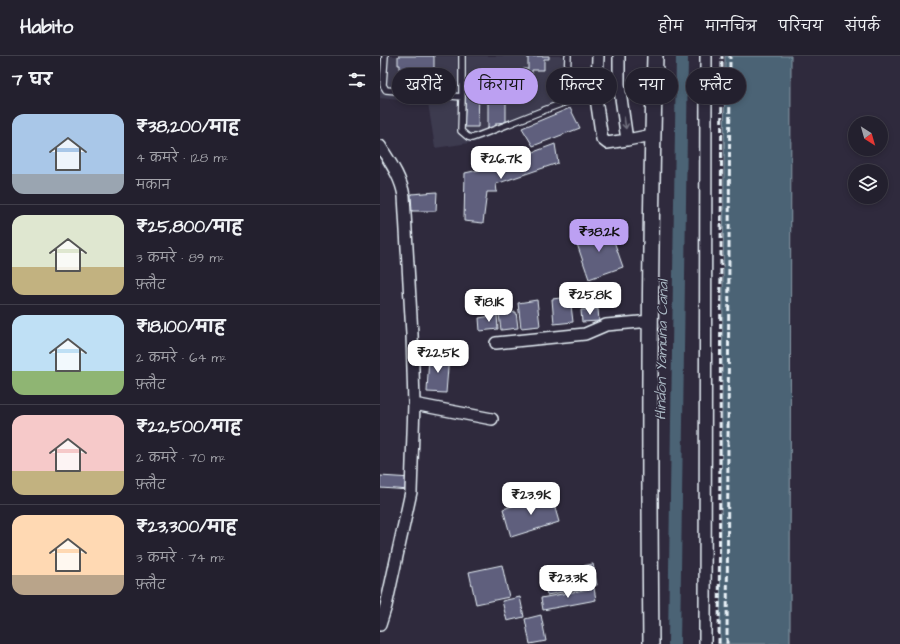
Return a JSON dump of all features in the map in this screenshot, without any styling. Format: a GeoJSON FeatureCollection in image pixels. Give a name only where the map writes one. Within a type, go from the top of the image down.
{"type":"FeatureCollection","features":[{"type":"Feature","properties":{"kind":"street"},"geometry":{"type":"LineString","coordinates":[[598,56],[598,68]]}},
{"type":"Feature","properties":{"kind":"street"},"geometry":{"type":"LineString","coordinates":[[619,56],[619,84],[627,140]]}},
{"type":"Feature","properties":{"kind":"street"},"geometry":{"type":"LineString","coordinates":[[652,644],[650,474],[652,135],[654,56]]}},
{"type":"Feature","properties":{"kind":"street"},"geometry":{"type":"LineString","coordinates":[[705,644],[706,56]]}},
{"type":"Feature","properties":{"kind":"street"},"geometry":{"type":"LineString","coordinates":[[599,104],[603,141],[607,143],[652,135]]}},
{"type":"Feature","properties":{"kind":"street"},"geometry":{"type":"LineString","coordinates":[[380,146],[386,165],[402,184],[404,196],[412,334],[414,404],[411,492],[386,606],[380,625]]}},
{"type":"Feature","properties":{"kind":"street"},"geometry":{"type":"LineString","coordinates":[[496,343],[585,334],[606,325],[651,321]]}},
{"type":"Feature","properties":{"kind":"street"},"geometry":{"type":"LineString","coordinates":[[414,404],[492,419]]}},
{"type":"Feature","properties":{"kind":"lane"},"geometry":{"type":"LineString","coordinates":[[384,56],[382,85],[386,90],[462,97]]}},
{"type":"Feature","properties":{"kind":"lane"},"geometry":{"type":"LineString","coordinates":[[462,56],[461,131],[468,137],[472,138],[512,124],[559,104]]}},
{"type":"Feature","properties":{"kind":"lane"},"geometry":{"type":"LineString","coordinates":[[567,68],[568,56]]}},
{"type":"Feature","properties":{"kind":"shaded area"},"geometry":{"type":"Polygon","coordinates":[[[380,56],[572,56],[572,68],[546,68],[546,104],[562,104],[476,142],[435,148],[428,104],[456,104],[456,68],[392,68],[392,99],[380,98],[380,56]]]}},
{"type":"Feature","properties":{"kind":"water"},"geometry":{"type":"Polygon","coordinates":[[[725,56],[791,56],[790,644],[720,644],[725,104],[746,104],[746,68],[725,68],[725,56]]]}},
{"type":"Feature","properties":{"kind":"building"},"geometry":{"type":"Polygon","coordinates":[[[398,56],[434,56],[434,68],[400,68],[400,65],[398,65],[398,56]]]}},
{"type":"Feature","properties":{"kind":"building"},"geometry":{"type":"Polygon","coordinates":[[[549,56],[549,59],[544,59],[544,70],[538,70],[538,68],[528,68],[528,57],[549,56]]]}},
{"type":"Feature","properties":{"kind":"building"},"geometry":{"type":"Polygon","coordinates":[[[465,104],[479,104],[478,127],[464,127],[465,104]]]}},
{"type":"Feature","properties":{"kind":"building"},"geometry":{"type":"Polygon","coordinates":[[[488,104],[506,104],[506,122],[496,123],[496,128],[488,128],[488,104]]]}},
{"type":"Feature","properties":{"kind":"building"},"geometry":{"type":"Polygon","coordinates":[[[570,108],[580,128],[533,146],[522,128],[570,108]]]}},
{"type":"Feature","properties":{"kind":"building"},"geometry":{"type":"Polygon","coordinates":[[[555,144],[558,163],[496,184],[497,192],[487,192],[483,223],[464,221],[465,173],[496,166],[555,144]]]}},
{"type":"Feature","properties":{"kind":"building"},"geometry":{"type":"Polygon","coordinates":[[[437,192],[436,211],[412,211],[411,194],[437,192]]]}},
{"type":"Feature","properties":{"kind":"building"},"geometry":{"type":"Polygon","coordinates":[[[609,227],[623,267],[589,279],[575,238],[609,227]]]}},
{"type":"Feature","properties":{"kind":"building"},"geometry":{"type":"Polygon","coordinates":[[[570,297],[573,322],[554,324],[552,299],[570,297]]]}},
{"type":"Feature","properties":{"kind":"building"},"geometry":{"type":"Polygon","coordinates":[[[537,300],[540,326],[521,328],[518,303],[537,300]]]}},
{"type":"Feature","properties":{"kind":"building"},"geometry":{"type":"Polygon","coordinates":[[[598,309],[599,321],[582,322],[581,310],[598,309]]]}},
{"type":"Feature","properties":{"kind":"building"},"geometry":{"type":"Polygon","coordinates":[[[516,312],[518,328],[501,330],[499,314],[516,312]]]}},
{"type":"Feature","properties":{"kind":"building"},"geometry":{"type":"Polygon","coordinates":[[[497,315],[498,329],[480,331],[479,318],[497,315]]]}},
{"type":"Feature","properties":{"kind":"building"},"geometry":{"type":"Polygon","coordinates":[[[429,355],[449,356],[446,393],[427,392],[429,355]]]}},
{"type":"Feature","properties":{"kind":"building"},"geometry":{"type":"Polygon","coordinates":[[[380,476],[412,478],[410,490],[380,488],[380,476]]]}},
{"type":"Feature","properties":{"kind":"building"},"geometry":{"type":"Polygon","coordinates":[[[551,494],[559,522],[511,537],[503,509],[551,494]]]}},
{"type":"Feature","properties":{"kind":"building"},"geometry":{"type":"Polygon","coordinates":[[[593,564],[597,585],[547,595],[543,573],[593,564]]]}},
{"type":"Feature","properties":{"kind":"building"},"geometry":{"type":"Polygon","coordinates":[[[502,565],[509,597],[476,604],[469,572],[502,565]]]}},
{"type":"Feature","properties":{"kind":"building"},"geometry":{"type":"Polygon","coordinates":[[[594,588],[596,600],[543,610],[541,598],[594,588]]]}},
{"type":"Feature","properties":{"kind":"building"},"geometry":{"type":"Polygon","coordinates":[[[520,597],[524,617],[507,621],[502,601],[520,597]]]}},
{"type":"Feature","properties":{"kind":"building"},"geometry":{"type":"Polygon","coordinates":[[[541,615],[546,641],[530,644],[525,619],[541,615]]]}},
{"type":"Feature","properties":{"kind":"waterway","name":"Hindon Yamuna Canal"},"geometry":{"type":"LineString","coordinates":[[674,644],[682,56]]}},
{"type":"Feature","properties":{"kind":"railway"},"geometry":{"type":"LineString","coordinates":[[719,644],[722,56]]}},
{"type":"Feature","properties":{"kind":"railway"},"geometry":{"type":"LineString","coordinates":[[727,644],[730,56]]}}]}
